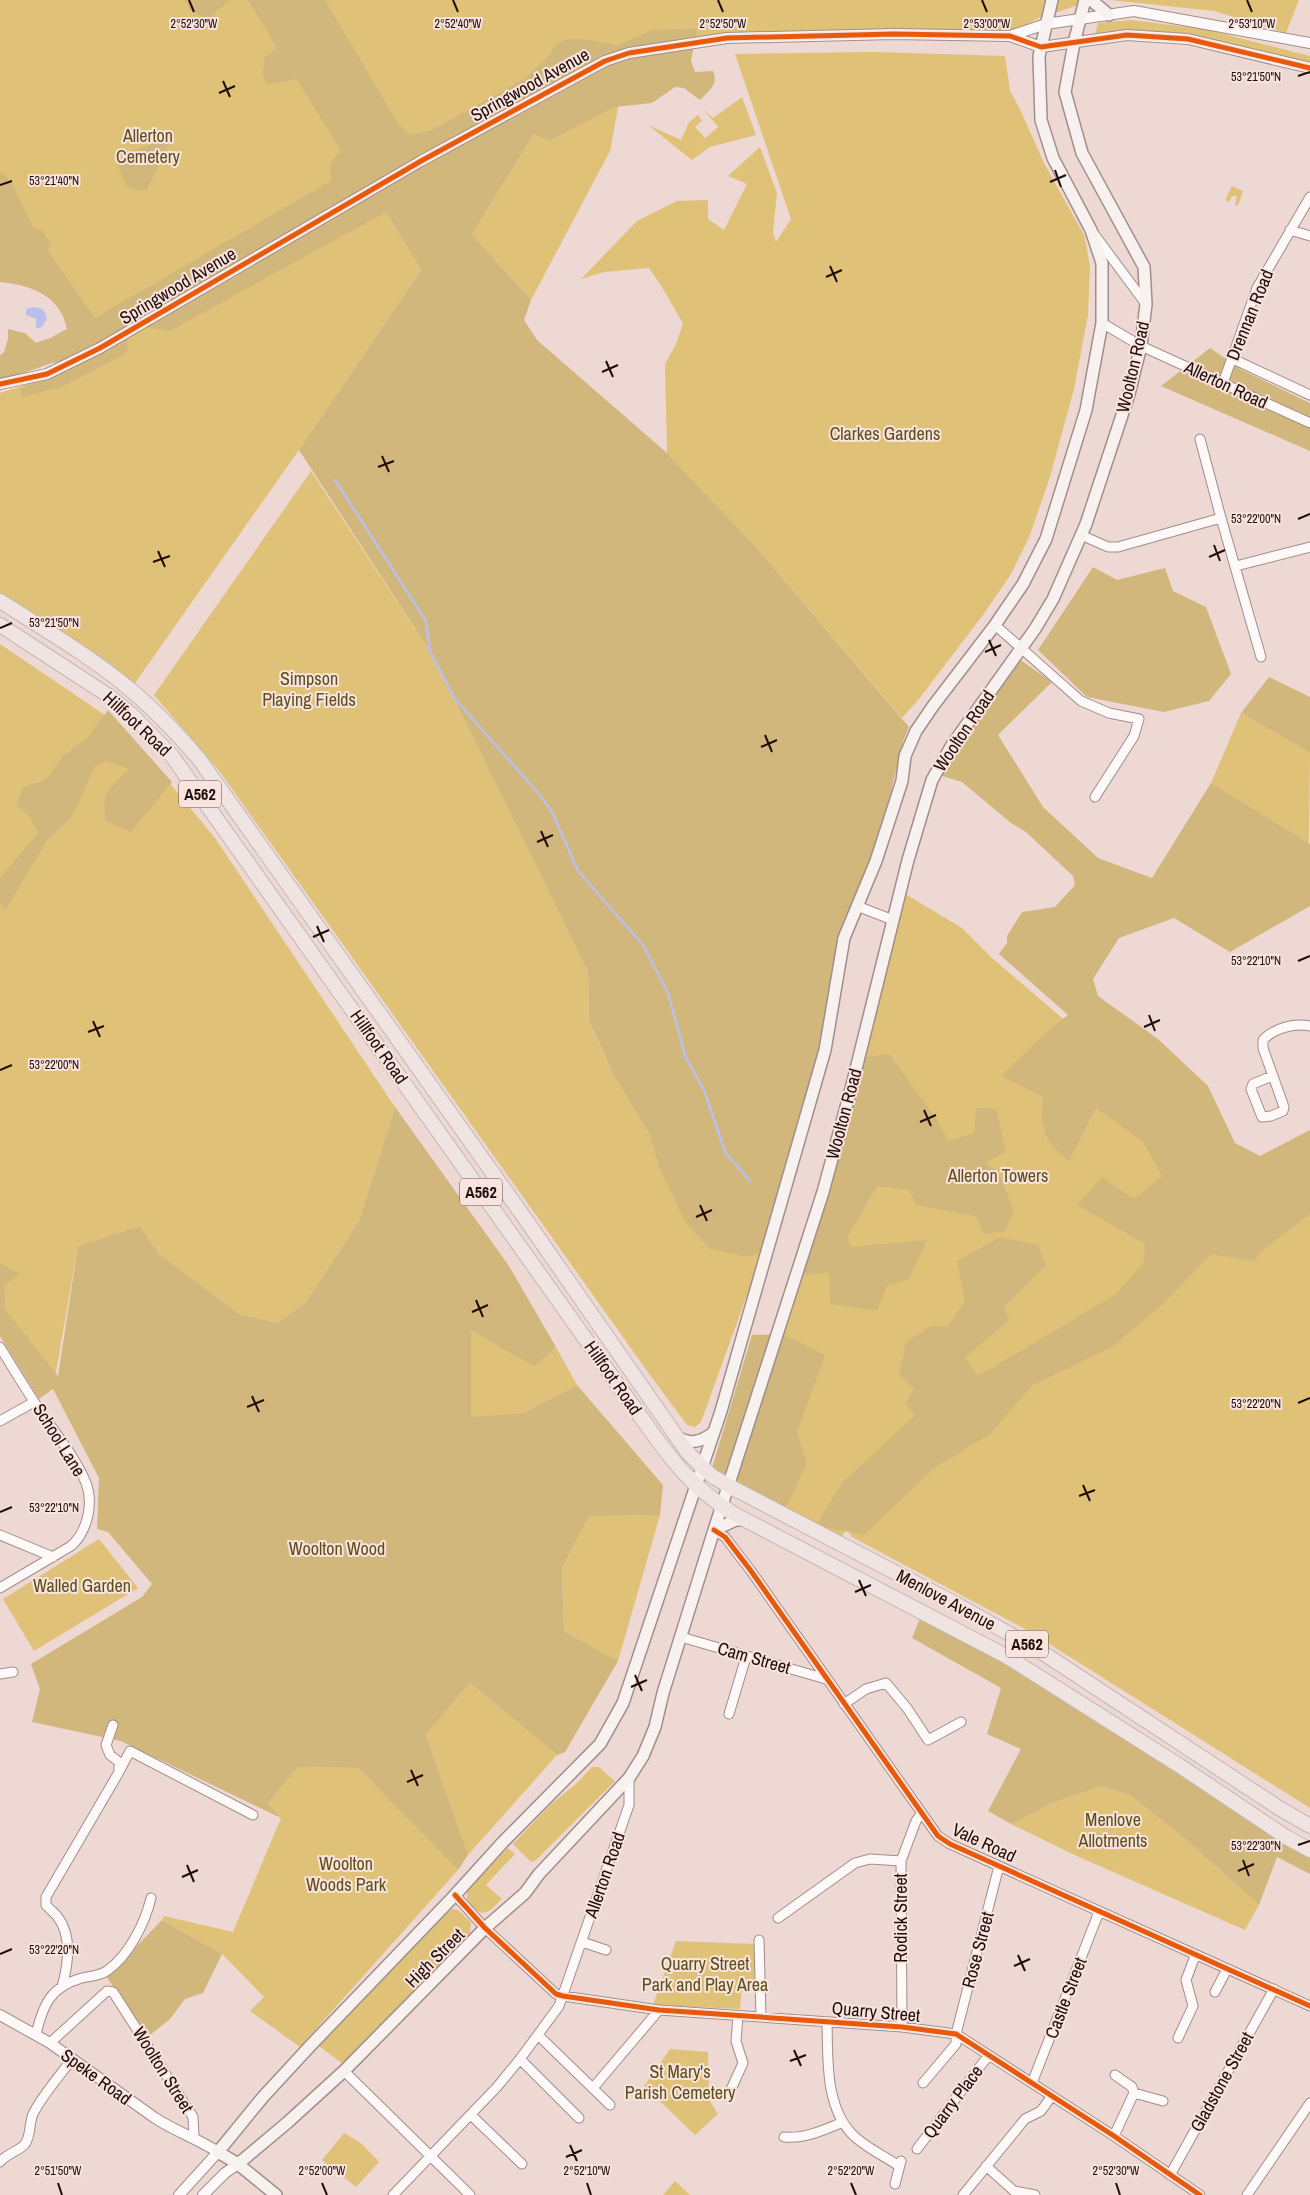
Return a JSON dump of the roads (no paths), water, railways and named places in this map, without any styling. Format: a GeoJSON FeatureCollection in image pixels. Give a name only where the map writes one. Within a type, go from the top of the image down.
{"type":"FeatureCollection","features":[{"type":"Feature","properties":{"kind":"highway","name":"Hillfoot Road"},"geometry":{"type":"LineString","coordinates":[[0,601],[95,662],[131,690],[176,732],[220,788],[688,1453],[702,1468]]}},
{"type":"Feature","properties":{"kind":"highway","name":"Hillfoot Road"},"geometry":{"type":"LineString","coordinates":[[0,625],[120,705],[172,756],[679,1469],[696,1487],[722,1506]]}},
{"type":"Feature","properties":{"kind":"highway","name":"Menlove Avenue"},"geometry":{"type":"LineString","coordinates":[[702,1468],[729,1486],[956,1604],[1040,1651],[1279,1808],[1310,1826]]}},
{"type":"Feature","properties":{"kind":"highway","name":"Menlove Avenue"},"geometry":{"type":"LineString","coordinates":[[722,1506],[1006,1656],[1180,1766],[1286,1837],[1310,1850]]}},
{"type":"Feature","properties":{"kind":"main road","name":"Woolton Road"},"geometry":{"type":"LineString","coordinates":[[696,1487],[824,1050],[844,938],[876,860],[902,781],[905,756],[916,731],[1023,584],[1046,539],[1086,410],[1102,324],[1102,262],[1091,230],[1054,158],[1041,120],[1039,56],[1052,0]]}},
{"type":"Feature","properties":{"kind":"main road","name":"Woolton Road"},"geometry":{"type":"LineString","coordinates":[[722,1506],[823,1192],[916,831],[932,780],[952,745],[1021,647],[1052,599],[1093,507],[1130,394],[1141,346],[1146,304],[1144,267],[1082,153],[1065,92],[1079,20],[1085,0]]}},
{"type":"Feature","properties":{"kind":"main road"},"geometry":{"type":"LineString","coordinates":[[1092,0],[1109,15]]}},
{"type":"Feature","properties":{"kind":"main road"},"geometry":{"type":"LineString","coordinates":[[677,1437],[694,1442],[704,1439],[713,1433]]}},
{"type":"Feature","properties":{"kind":"main road","name":"High Street"},"geometry":{"type":"LineString","coordinates":[[218,2152],[263,2097],[311,2045],[456,1895],[503,1842],[600,1744],[623,1703],[672,1553],[696,1487]]}},
{"type":"Feature","properties":{"kind":"main road"},"geometry":{"type":"LineString","coordinates":[[629,1778],[642,1756],[655,1727],[663,1693],[722,1506]]}},
{"type":"Feature","properties":{"kind":"main road"},"geometry":{"type":"LineString","coordinates":[[714,1530],[736,1520],[746,1520]]}},
{"type":"Feature","properties":{"kind":"main road","name":"High Street"},"geometry":{"type":"LineString","coordinates":[[238,2164],[344,2071],[485,1928],[525,1892],[539,1874],[629,1778]]}},
{"type":"Feature","properties":{"kind":"main road","name":"Woolton Street"},"geometry":{"type":"LineString","coordinates":[[218,2152],[238,2164],[276,2195]]}},
{"type":"Feature","properties":{"kind":"street","name":"Springwood Avenue"},"geometry":{"type":"LineString","coordinates":[[1010,36],[1046,24],[1134,11],[1310,43]]}},
{"type":"Feature","properties":{"kind":"street","name":"Springwood Avenue"},"geometry":{"type":"LineString","coordinates":[[0,384],[47,374],[100,348],[421,161],[605,61],[629,53],[727,38],[894,34],[1010,36],[1041,47],[1127,35],[1188,39],[1310,68]]}},
{"type":"Feature","properties":{"kind":"street","name":"Drennan Road"},"geometry":{"type":"LineString","coordinates":[[1223,383],[1257,288],[1310,197]]}},
{"type":"Feature","properties":{"kind":"street"},"geometry":{"type":"LineString","coordinates":[[1091,230],[1146,304]]}},
{"type":"Feature","properties":{"kind":"street"},"geometry":{"type":"LineString","coordinates":[[1290,230],[1310,236]]}},
{"type":"Feature","properties":{"kind":"street","name":"Allerton Road"},"geometry":{"type":"LineString","coordinates":[[1102,324],[1141,346],[1310,423]]}},
{"type":"Feature","properties":{"kind":"street","name":"Allerton Road"},"geometry":{"type":"LineString","coordinates":[[1231,358],[1310,395]]}},
{"type":"Feature","properties":{"kind":"street"},"geometry":{"type":"LineString","coordinates":[[1200,439],[1220,518],[1236,566],[1261,657]]}},
{"type":"Feature","properties":{"kind":"street"},"geometry":{"type":"LineString","coordinates":[[1081,535],[1108,547],[1118,547],[1220,518]]}},
{"type":"Feature","properties":{"kind":"street"},"geometry":{"type":"LineString","coordinates":[[1236,566],[1310,547]]}},
{"type":"Feature","properties":{"kind":"street"},"geometry":{"type":"LineString","coordinates":[[995,625],[1081,701],[1109,714],[1139,719],[1134,736],[1095,797]]}},
{"type":"Feature","properties":{"kind":"street"},"geometry":{"type":"LineString","coordinates":[[120,705],[131,690]]}},
{"type":"Feature","properties":{"kind":"street"},"geometry":{"type":"LineString","coordinates":[[857,906],[893,920]]}},
{"type":"Feature","properties":{"kind":"street"},"geometry":{"type":"LineString","coordinates":[[1272,1076],[1253,1084],[1251,1089],[1262,1117],[1271,1116],[1283,1111],[1284,1107],[1263,1048],[1263,1040],[1268,1035],[1289,1027],[1300,1024],[1310,1026]]}},
{"type":"Feature","properties":{"kind":"street","name":"School Lane"},"geometry":{"type":"LineString","coordinates":[[0,1347],[34,1402],[66,1448],[86,1484],[89,1506],[84,1530],[75,1542],[0,1588]]}},
{"type":"Feature","properties":{"kind":"street"},"geometry":{"type":"LineString","coordinates":[[0,1421],[34,1402]]}},
{"type":"Feature","properties":{"kind":"street","name":"Vale Road"},"geometry":{"type":"LineString","coordinates":[[714,1530],[720,1533],[730,1544],[938,1836],[950,1844],[1310,2006]]}},
{"type":"Feature","properties":{"kind":"street"},"geometry":{"type":"LineString","coordinates":[[0,1535],[53,1557]]}},
{"type":"Feature","properties":{"kind":"street","name":"Cam Street"},"geometry":{"type":"LineString","coordinates":[[681,1637],[826,1679]]}},
{"type":"Feature","properties":{"kind":"street"},"geometry":{"type":"LineString","coordinates":[[729,1714],[746,1656]]}},
{"type":"Feature","properties":{"kind":"street"},"geometry":{"type":"LineString","coordinates":[[0,1674],[13,1672]]}},
{"type":"Feature","properties":{"kind":"street"},"geometry":{"type":"LineString","coordinates":[[844,1704],[866,1689],[886,1683],[907,1708],[928,1740],[961,1722]]}},
{"type":"Feature","properties":{"kind":"street"},"geometry":{"type":"LineString","coordinates":[[113,1725],[106,1744],[110,1754],[119,1762],[119,1772]]}},
{"type":"Feature","properties":{"kind":"street"},"geometry":{"type":"LineString","coordinates":[[62,1987],[66,1971],[67,1938],[58,1916],[46,1905],[46,1897],[130,1751],[253,1815]]}},
{"type":"Feature","properties":{"kind":"street","name":"Allerton Road"},"geometry":{"type":"LineString","coordinates":[[393,2195],[471,2115],[520,2059],[559,2006],[629,1805],[629,1778]]}},
{"type":"Feature","properties":{"kind":"street","name":"Rodick Street"},"geometry":{"type":"LineString","coordinates":[[902,2027],[901,1861],[912,1829],[921,1814]]}},
{"type":"Feature","properties":{"kind":"street"},"geometry":{"type":"LineString","coordinates":[[778,1918],[809,1898],[855,1863],[870,1859],[901,1861]]}},
{"type":"Feature","properties":{"kind":"street","name":"Rose Street"},"geometry":{"type":"LineString","coordinates":[[923,2083],[956,2044],[956,2034],[1000,1866]]}},
{"type":"Feature","properties":{"kind":"street"},"geometry":{"type":"LineString","coordinates":[[456,1895],[485,1928],[556,1994],[563,1996]]}},
{"type":"Feature","properties":{"kind":"street"},"geometry":{"type":"LineString","coordinates":[[36,2034],[42,2012],[50,1997],[71,1981],[107,1971],[139,1932],[151,1898]]}},
{"type":"Feature","properties":{"kind":"street","name":"Castle Street"},"geometry":{"type":"LineString","coordinates":[[1032,2083],[1099,1912]]}},
{"type":"Feature","properties":{"kind":"street"},"geometry":{"type":"LineString","coordinates":[[759,1940],[761,2017]]}},
{"type":"Feature","properties":{"kind":"street"},"geometry":{"type":"LineString","coordinates":[[582,1942],[606,1950]]}},
{"type":"Feature","properties":{"kind":"street"},"geometry":{"type":"LineString","coordinates":[[1178,2038],[1193,2006],[1186,1980],[1196,1956]]}},
{"type":"Feature","properties":{"kind":"street"},"geometry":{"type":"LineString","coordinates":[[1216,1992],[1227,1969]]}},
{"type":"Feature","properties":{"kind":"street","name":"Gladstone Street"},"geometry":{"type":"LineString","coordinates":[[1170,2175],[1274,1989]]}},
{"type":"Feature","properties":{"kind":"street","name":"Woolton Street"},"geometry":{"type":"LineString","coordinates":[[50,2043],[107,1992],[113,1992],[193,2117],[194,2137],[218,2152]]}},
{"type":"Feature","properties":{"kind":"street","name":"Quarry Street"},"geometry":{"type":"LineString","coordinates":[[563,1996],[659,2010],[902,2027],[956,2034],[1114,2136],[1200,2195]]}},
{"type":"Feature","properties":{"kind":"street"},"geometry":{"type":"LineString","coordinates":[[593,2088],[659,2010]]}},
{"type":"Feature","properties":{"kind":"street","name":"Speke Road"},"geometry":{"type":"LineString","coordinates":[[0,2015],[50,2043],[136,2106],[170,2128],[194,2137]]}},
{"type":"Feature","properties":{"kind":"street"},"geometry":{"type":"LineString","coordinates":[[728,2096],[743,2062],[736,2041],[738,2016]]}},
{"type":"Feature","properties":{"kind":"street"},"geometry":{"type":"LineString","coordinates":[[827,2022],[828,2074],[834,2099],[843,2122],[862,2143],[900,2164],[894,2184]]}},
{"type":"Feature","properties":{"kind":"street"},"geometry":{"type":"LineString","coordinates":[[538,2035],[610,2104]]}},
{"type":"Feature","properties":{"kind":"street","name":"Quarry Place"},"geometry":{"type":"LineString","coordinates":[[917,2149],[988,2056]]}},
{"type":"Feature","properties":{"kind":"street"},"geometry":{"type":"LineString","coordinates":[[0,2162],[26,2142],[29,2124],[35,2110],[72,2059]]}},
{"type":"Feature","properties":{"kind":"street"},"geometry":{"type":"LineString","coordinates":[[520,2059],[579,2118]]}},
{"type":"Feature","properties":{"kind":"street"},"geometry":{"type":"LineString","coordinates":[[344,2071],[430,2158],[470,2195]]}},
{"type":"Feature","properties":{"kind":"street"},"geometry":{"type":"LineString","coordinates":[[1114,2075],[1132,2087],[1134,2093],[1114,2136]]}},
{"type":"Feature","properties":{"kind":"street"},"geometry":{"type":"LineString","coordinates":[[1134,2093],[1163,2101]]}},
{"type":"Feature","properties":{"kind":"street"},"geometry":{"type":"LineString","coordinates":[[963,2195],[1025,2119],[1041,2111],[1051,2097]]}},
{"type":"Feature","properties":{"kind":"street"},"geometry":{"type":"LineString","coordinates":[[1247,2195],[1310,2103]]}},
{"type":"Feature","properties":{"kind":"street"},"geometry":{"type":"LineString","coordinates":[[471,2115],[522,2164]]}},
{"type":"Feature","properties":{"kind":"street"},"geometry":{"type":"LineString","coordinates":[[790,2141],[817,2133],[843,2122]]}},
{"type":"Feature","properties":{"kind":"street"},"geometry":{"type":"LineString","coordinates":[[179,2195],[218,2152]]}},
{"type":"Feature","properties":{"kind":"street"},"geometry":{"type":"LineString","coordinates":[[202,2195],[220,2176],[238,2164]]}},
{"type":"Feature","properties":{"kind":"street"},"geometry":{"type":"LineString","coordinates":[[986,2166],[1014,2191],[1035,2195]]}},
{"type":"Feature","properties":{"kind":"water"},"geometry":{"type":"Polygon","coordinates":[[[34,307],[43,310],[46,315],[47,318],[42,327],[36,328],[36,319],[26,315],[26,309],[34,307]]]}},
{"type":"Feature","properties":{"kind":"waterway"},"geometry":{"type":"LineString","coordinates":[[335,480],[426,621],[430,651],[455,699],[539,794],[552,812],[578,871],[643,945],[668,993],[686,1058],[704,1090],[725,1152],[750,1181]]}},
{"type":"Feature","properties":{"kind":"park label","name":"Allerton Cemetery"},"geometry":{"type":"Point","coordinates":[148,146]}},
{"type":"Feature","properties":{"kind":"park label","name":"Clarkes Gardens"},"geometry":{"type":"Point","coordinates":[885,434]}},
{"type":"Feature","properties":{"kind":"park label","name":"Simpson Playing Fields"},"geometry":{"type":"Point","coordinates":[309,690]}},
{"type":"Feature","properties":{"kind":"park label","name":"Allerton Towers"},"geometry":{"type":"Point","coordinates":[998,1176]}},
{"type":"Feature","properties":{"kind":"park label","name":"Woolton Wood"},"geometry":{"type":"Point","coordinates":[337,1549]}},
{"type":"Feature","properties":{"kind":"park label","name":"Walled Garden"},"geometry":{"type":"Point","coordinates":[82,1586]}},
{"type":"Feature","properties":{"kind":"park label","name":"Menlove Allotments"},"geometry":{"type":"Point","coordinates":[1113,1830]}},
{"type":"Feature","properties":{"kind":"park label","name":"Woolton Woods Park"},"geometry":{"type":"Point","coordinates":[346,1874]}},
{"type":"Feature","properties":{"kind":"park label","name":"Quarry Street Park and Play Area"},"geometry":{"type":"Point","coordinates":[705,1974]}},
{"type":"Feature","properties":{"kind":"park label","name":"St Mary's Parish Cemetery"},"geometry":{"type":"Point","coordinates":[680,2082]}}]}
